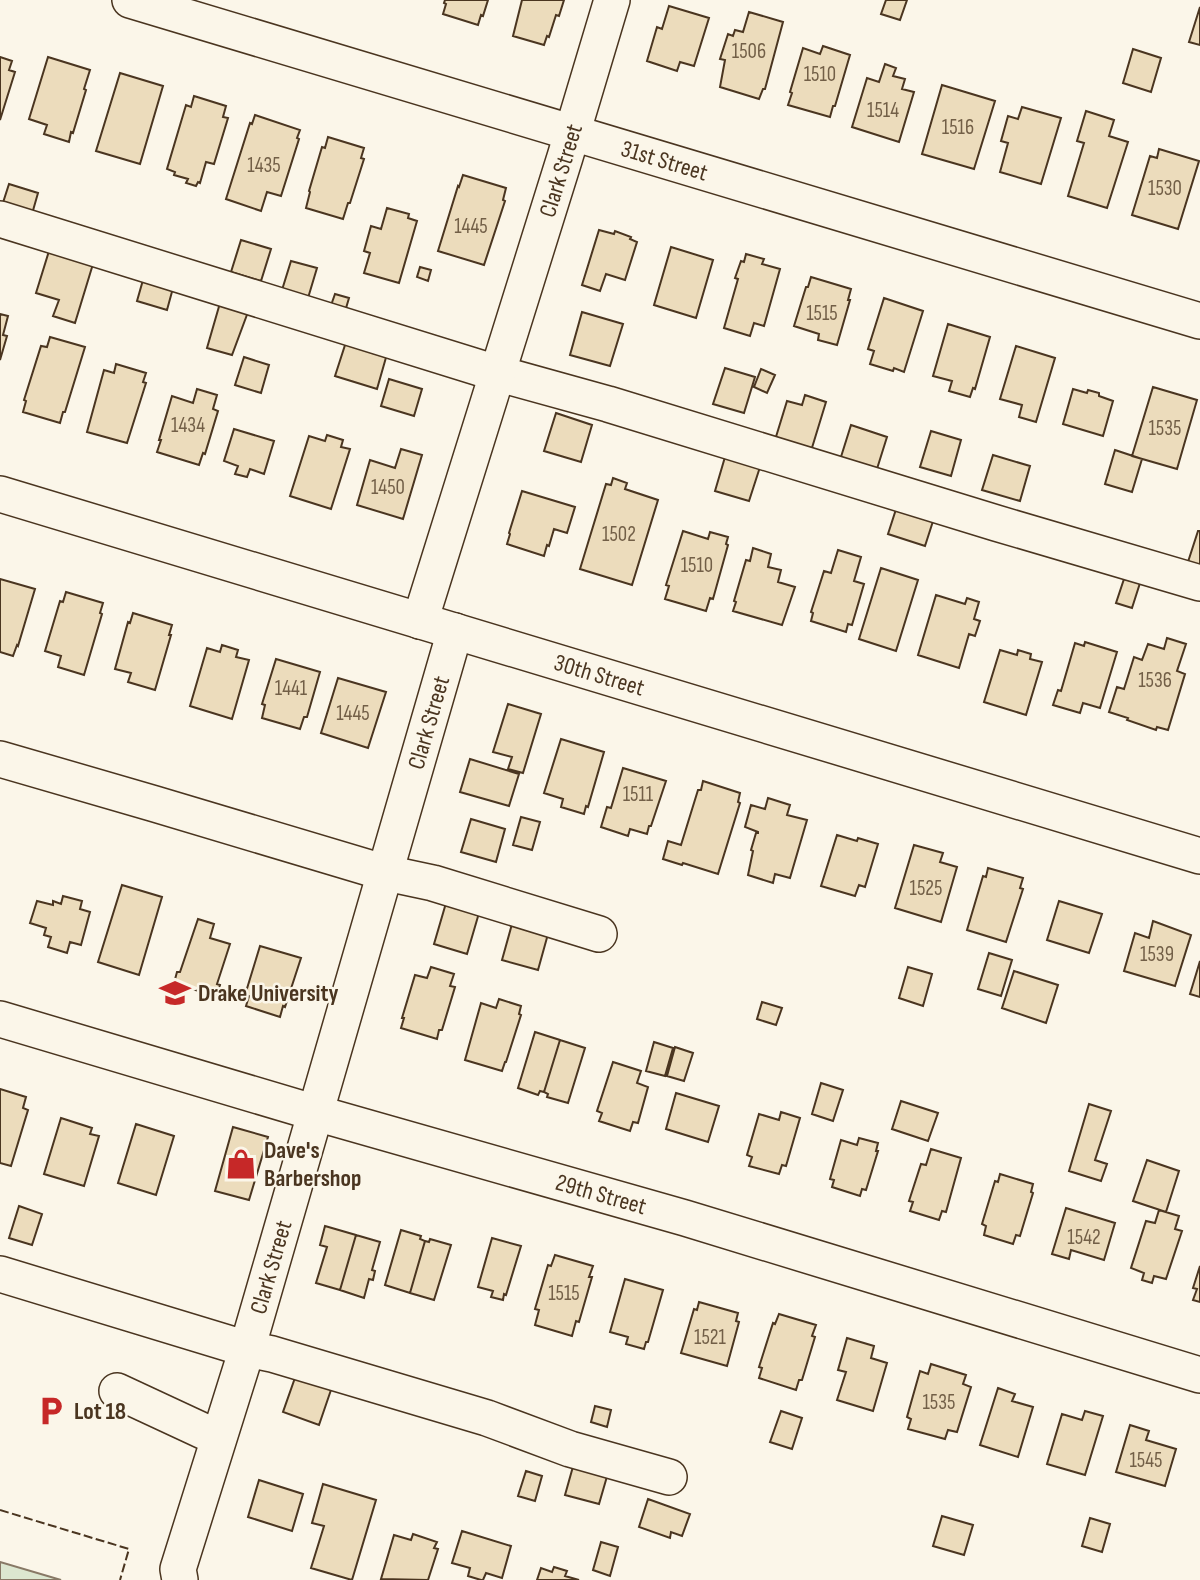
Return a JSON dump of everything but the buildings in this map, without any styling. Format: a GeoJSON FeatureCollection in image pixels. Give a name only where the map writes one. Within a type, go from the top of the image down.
{"type":"FeatureCollection","features":[{"type":"Feature","properties":{"kind":"street","name":"31st Street"},"geometry":{"type":"LineString","coordinates":[[130,0],[1200,321]]}},
{"type":"Feature","properties":{"kind":"street","name":"Clark Street"},"geometry":{"type":"LineString","coordinates":[[420,621],[612,0]]}},
{"type":"Feature","properties":{"kind":"street"},"geometry":{"type":"LineString","coordinates":[[0,219],[496,373],[608,404],[1200,583]]}},
{"type":"Feature","properties":{"kind":"street","name":"30th Street"},"geometry":{"type":"LineString","coordinates":[[0,494],[1200,856]]}},
{"type":"Feature","properties":{"kind":"street","name":"Clark Street"},"geometry":{"type":"LineString","coordinates":[[180,1580],[178,1569],[247,1349],[455,631]]}},
{"type":"Feature","properties":{"kind":"street"},"geometry":{"type":"LineString","coordinates":[[0,759],[386,873],[433,883],[598,934]]}},
{"type":"Feature","properties":{"kind":"street","name":"29th Street"},"geometry":{"type":"LineString","coordinates":[[0,1019],[316,1113],[685,1218],[1200,1375]]}},
{"type":"Feature","properties":{"kind":"street"},"geometry":{"type":"LineString","coordinates":[[0,1274],[247,1349],[475,1414],[570,1449],[669,1477]]}},
{"type":"Feature","properties":{"kind":"street"},"geometry":{"type":"LineString","coordinates":[[117,1391],[218,1438]]}},
{"type":"Feature","properties":{"kind":"green space"},"geometry":{"type":"Polygon","coordinates":[[[0,1562],[61,1580],[0,1580],[0,1562]]]}},
{"type":"Feature","properties":{"kind":"fence"},"geometry":{"type":"LineString","coordinates":[[0,1510],[129,1549],[120,1580]]}},
{"type":"Feature","properties":{"kind":"place","name":"Drake University"},"geometry":{"type":"Point","coordinates":[175,993]}},
{"type":"Feature","properties":{"kind":"place","name":"Dave's Barbershop"},"geometry":{"type":"Point","coordinates":[241,1164]}},
{"type":"Feature","properties":{"kind":"place","name":"Lot 18"},"geometry":{"type":"Point","coordinates":[51,1411]}}]}
